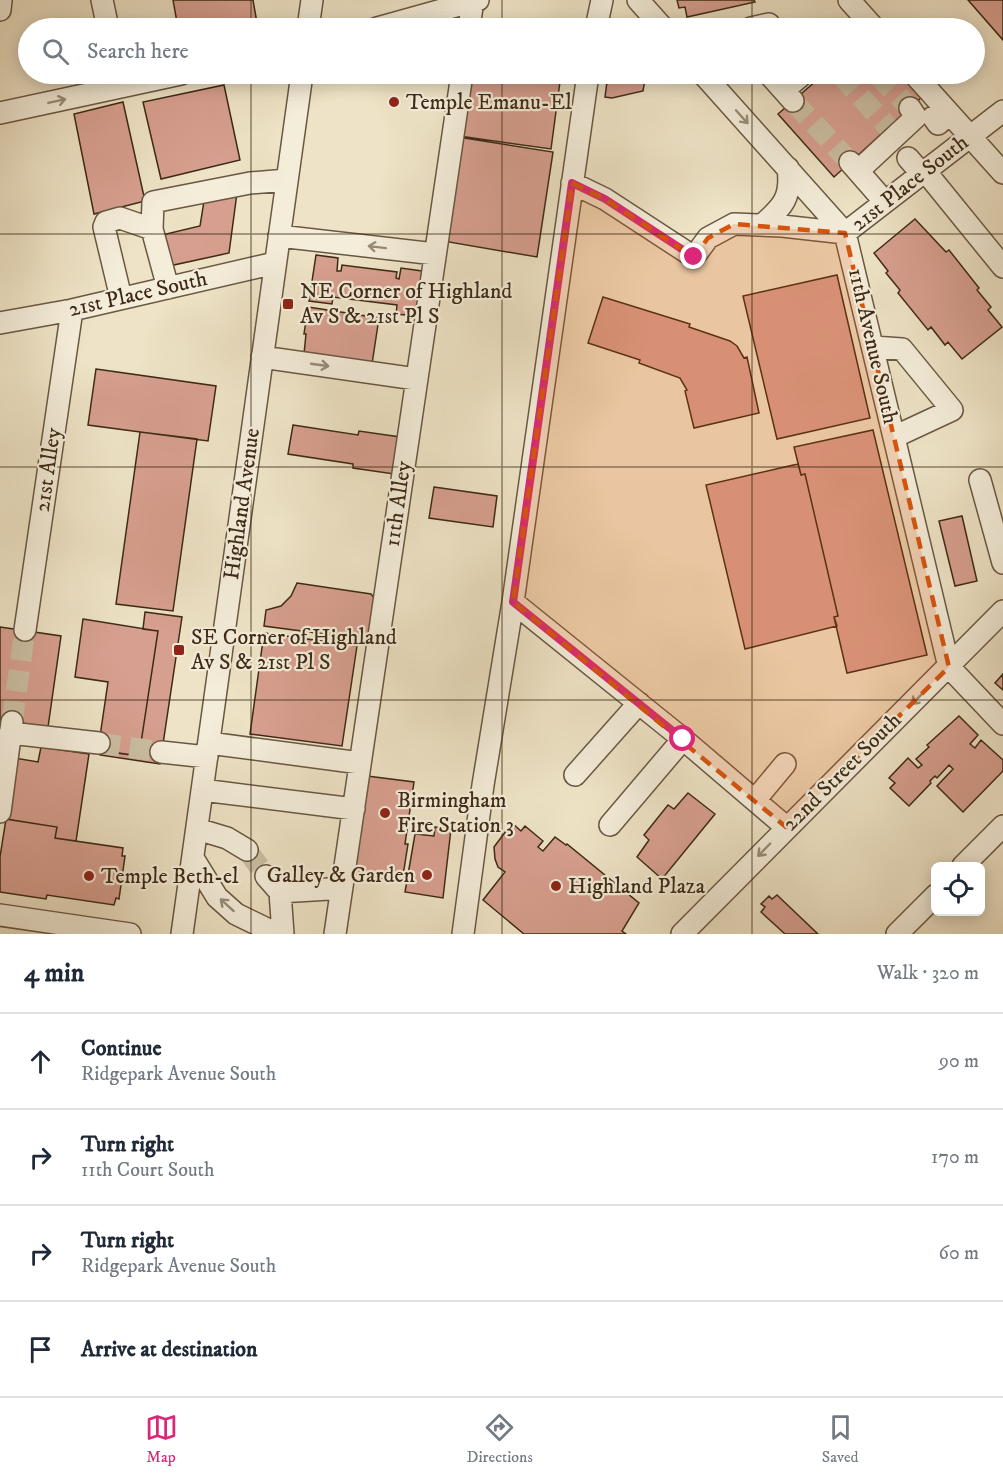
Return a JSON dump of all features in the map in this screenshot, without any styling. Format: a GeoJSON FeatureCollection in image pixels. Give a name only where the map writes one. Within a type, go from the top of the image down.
{"type":"FeatureCollection","features":[{"type":"Feature","properties":{"kind":"street"},"geometry":{"type":"LineString","coordinates":[[0,10],[1,0]]}},
{"type":"Feature","properties":{"kind":"street"},"geometry":{"type":"LineString","coordinates":[[102,0],[106,18]]}},
{"type":"Feature","properties":{"kind":"street"},"geometry":{"type":"LineString","coordinates":[[309,18],[312,0]]}},
{"type":"Feature","properties":{"kind":"street"},"geometry":{"type":"LineString","coordinates":[[412,18],[475,0],[471,18]]}},
{"type":"Feature","properties":{"kind":"street"},"geometry":{"type":"LineString","coordinates":[[598,18],[602,0]]}},
{"type":"Feature","properties":{"kind":"street"},"geometry":{"type":"LineString","coordinates":[[638,0],[654,18]]}},
{"type":"Feature","properties":{"kind":"street"},"geometry":{"type":"LineString","coordinates":[[849,0],[865,18]]}},
{"type":"Feature","properties":{"kind":"street"},"geometry":{"type":"LineString","coordinates":[[0,112],[104,84]]}},
{"type":"Feature","properties":{"kind":"street","name":"Highland Avenue"},"geometry":{"type":"LineString","coordinates":[[182,934],[301,84]]}},
{"type":"Feature","properties":{"kind":"street","name":"11th Alley"},"geometry":{"type":"LineString","coordinates":[[335,934],[460,84]]}},
{"type":"Feature","properties":{"kind":"street"},"geometry":{"type":"LineString","coordinates":[[464,934],[483,784],[513,602],[587,84]]}},
{"type":"Feature","properties":{"kind":"street","name":"11th Avenue South"},"geometry":{"type":"LineString","coordinates":[[717,84],[845,233],[949,667]]}},
{"type":"Feature","properties":{"kind":"street"},"geometry":{"type":"LineString","coordinates":[[779,84],[789,95],[797,84]]}},
{"type":"Feature","properties":{"kind":"street"},"geometry":{"type":"LineString","coordinates":[[920,84],[941,116],[999,161]]}},
{"type":"Feature","properties":{"kind":"street"},"geometry":{"type":"LineString","coordinates":[[885,202],[854,167],[892,132],[916,117],[910,108]]}},
{"type":"Feature","properties":{"kind":"street","name":"21st Place South"},"geometry":{"type":"LineString","coordinates":[[845,233],[885,202],[918,168],[969,137],[1003,111]]}},
{"type":"Feature","properties":{"kind":"street"},"geometry":{"type":"LineString","coordinates":[[762,225],[784,204],[790,186],[788,168]]}},
{"type":"Feature","properties":{"kind":"street"},"geometry":{"type":"LineString","coordinates":[[918,168],[1003,267]]}},
{"type":"Feature","properties":{"kind":"street"},"geometry":{"type":"LineString","coordinates":[[168,288],[152,229],[153,202],[250,183],[287,180]]}},
{"type":"Feature","properties":{"kind":"street"},"geometry":{"type":"LineString","coordinates":[[572,183],[605,199],[694,257],[708,238],[734,224],[845,233]]}},
{"type":"Feature","properties":{"kind":"street"},"geometry":{"type":"LineString","coordinates":[[121,298],[104,227],[106,222],[119,213],[152,229]]}},
{"type":"Feature","properties":{"kind":"street"},"geometry":{"type":"LineString","coordinates":[[279,236],[435,254]]}},
{"type":"Feature","properties":{"kind":"street","name":"21st Place South"},"geometry":{"type":"LineString","coordinates":[[0,323],[72,310],[275,263]]}},
{"type":"Feature","properties":{"kind":"street","name":"21st Alley"},"geometry":{"type":"LineString","coordinates":[[25,630],[72,310]]}},
{"type":"Feature","properties":{"kind":"street"},"geometry":{"type":"LineString","coordinates":[[873,347],[902,350],[952,410],[894,436]]}},
{"type":"Feature","properties":{"kind":"street"},"geometry":{"type":"LineString","coordinates":[[262,357],[416,379]]}},
{"type":"Feature","properties":{"kind":"street"},"geometry":{"type":"LineString","coordinates":[[980,480],[1002,550]]}},
{"type":"Feature","properties":{"kind":"street"},"geometry":{"type":"LineString","coordinates":[[513,602],[683,739],[786,827]]}},
{"type":"Feature","properties":{"kind":"street","name":"22nd Street South"},"geometry":{"type":"LineString","coordinates":[[688,932],[786,827],[1003,611]]}},
{"type":"Feature","properties":{"kind":"street"},"geometry":{"type":"LineString","coordinates":[[949,667],[1003,724]]}},
{"type":"Feature","properties":{"kind":"street"},"geometry":{"type":"LineString","coordinates":[[575,775],[639,703]]}},
{"type":"Feature","properties":{"kind":"street"},"geometry":{"type":"LineString","coordinates":[[0,812],[3,772],[11,727],[99,743]]}},
{"type":"Feature","properties":{"kind":"street"},"geometry":{"type":"LineString","coordinates":[[610,825],[683,739]]}},
{"type":"Feature","properties":{"kind":"street"},"geometry":{"type":"LineString","coordinates":[[161,752],[208,750],[360,763]]}},
{"type":"Feature","properties":{"kind":"street"},"geometry":{"type":"LineString","coordinates":[[755,800],[785,764]]}},
{"type":"Feature","properties":{"kind":"street"},"geometry":{"type":"LineString","coordinates":[[202,790],[354,809]]}},
{"type":"Feature","properties":{"kind":"street"},"geometry":{"type":"LineString","coordinates":[[968,862],[1003,826]]}},
{"type":"Feature","properties":{"kind":"street"},"geometry":{"type":"LineString","coordinates":[[197,829],[228,838],[248,850]]}},
{"type":"Feature","properties":{"kind":"street"},"geometry":{"type":"LineString","coordinates":[[193,858],[217,897],[236,914],[277,934]]}},
{"type":"Feature","properties":{"kind":"street"},"geometry":{"type":"LineString","coordinates":[[266,876],[280,892],[283,934]]}},
{"type":"Feature","properties":{"kind":"street"},"geometry":{"type":"LineString","coordinates":[[280,892],[328,890]]}},
{"type":"Feature","properties":{"kind":"street"},"geometry":{"type":"LineString","coordinates":[[897,934],[931,900]]}},
{"type":"Feature","properties":{"kind":"street"},"geometry":{"type":"LineString","coordinates":[[0,915],[130,934]]}},
{"type":"Feature","properties":{"kind":"highlighted area"},"geometry":{"type":"Polygon","coordinates":[[[572,183],[605,199],[694,257],[708,238],[734,224],[845,233],[949,667],[786,827],[513,602],[572,183]]]}},
{"type":"Feature","properties":{"kind":"building"},"geometry":{"type":"Polygon","coordinates":[[[173,0],[253,0],[256,18],[176,18],[173,0]]]}},
{"type":"Feature","properties":{"kind":"building"},"geometry":{"type":"Polygon","coordinates":[[[677,0],[754,0],[755,2],[687,17],[685,7],[679,8],[677,0]]]}},
{"type":"Feature","properties":{"kind":"building"},"geometry":{"type":"Polygon","coordinates":[[[968,0],[1003,0],[1003,40],[985,18],[968,0]]]}},
{"type":"Feature","properties":{"kind":"building"},"geometry":{"type":"Polygon","coordinates":[[[467,84],[560,84],[551,149],[459,136],[467,84]]]}},
{"type":"Feature","properties":{"kind":"building"},"geometry":{"type":"Polygon","coordinates":[[[607,84],[644,84],[643,91],[612,98],[605,97],[607,84]]]}},
{"type":"Feature","properties":{"kind":"building"},"geometry":{"type":"Polygon","coordinates":[[[812,84],[911,84],[922,97],[834,177],[778,114],[812,84]]]}},
{"type":"Feature","properties":{"kind":"building"},"geometry":{"type":"Polygon","coordinates":[[[224,85],[240,160],[161,179],[143,102],[224,85]]]}},
{"type":"Feature","properties":{"kind":"building"},"geometry":{"type":"Polygon","coordinates":[[[123,102],[145,201],[94,214],[74,114],[123,102]]]}},
{"type":"Feature","properties":{"kind":"building"},"geometry":{"type":"Polygon","coordinates":[[[458,137],[553,152],[537,257],[443,241],[458,137]]]}},
{"type":"Feature","properties":{"kind":"building"},"geometry":{"type":"Polygon","coordinates":[[[237,193],[229,253],[169,266],[162,235],[200,226],[204,201],[237,193]]]}},
{"type":"Feature","properties":{"kind":"building"},"geometry":{"type":"Polygon","coordinates":[[[915,219],[946,252],[949,250],[979,288],[977,290],[991,307],[988,310],[1002,327],[962,359],[948,342],[945,345],[931,327],[928,330],[898,293],[900,290],[874,253],[915,219]]]}},
{"type":"Feature","properties":{"kind":"building"},"geometry":{"type":"Polygon","coordinates":[[[316,255],[338,258],[337,271],[341,271],[342,265],[397,272],[396,278],[399,279],[401,268],[422,271],[416,316],[396,314],[397,305],[333,297],[332,304],[309,301],[316,255]]]}},
{"type":"Feature","properties":{"kind":"building"},"geometry":{"type":"Polygon","coordinates":[[[837,275],[870,418],[777,439],[743,296],[837,275]]]}},
{"type":"Feature","properties":{"kind":"building"},"geometry":{"type":"Polygon","coordinates":[[[603,297],[690,324],[689,327],[730,341],[737,346],[744,358],[747,357],[759,413],[694,428],[685,391],[687,390],[680,378],[639,363],[640,360],[588,343],[603,297]]]}},
{"type":"Feature","properties":{"kind":"building"},"geometry":{"type":"Polygon","coordinates":[[[308,307],[379,318],[372,364],[304,354],[308,307]]]}},
{"type":"Feature","properties":{"kind":"building"},"geometry":{"type":"Polygon","coordinates":[[[96,369],[216,386],[208,441],[88,425],[96,369]]]}},
{"type":"Feature","properties":{"kind":"building"},"geometry":{"type":"Polygon","coordinates":[[[293,425],[358,435],[359,431],[400,437],[394,474],[353,468],[353,464],[288,454],[293,425]]]}},
{"type":"Feature","properties":{"kind":"building"},"geometry":{"type":"Polygon","coordinates":[[[873,430],[927,655],[847,673],[834,617],[838,616],[805,474],[801,475],[794,447],[873,430]]]}},
{"type":"Feature","properties":{"kind":"building"},"geometry":{"type":"Polygon","coordinates":[[[140,432],[197,439],[173,611],[116,604],[140,432]]]}},
{"type":"Feature","properties":{"kind":"building"},"geometry":{"type":"Polygon","coordinates":[[[798,464],[801,475],[805,474],[838,616],[834,617],[837,626],[745,649],[706,485],[798,464]]]}},
{"type":"Feature","properties":{"kind":"building"},"geometry":{"type":"Polygon","coordinates":[[[434,487],[497,496],[493,527],[429,518],[434,487]]]}},
{"type":"Feature","properties":{"kind":"building"},"geometry":{"type":"Polygon","coordinates":[[[962,516],[977,581],[955,586],[939,521],[962,516]]]}},
{"type":"Feature","properties":{"kind":"building"},"geometry":{"type":"Polygon","coordinates":[[[297,583],[371,594],[375,599],[369,640],[264,626],[266,610],[281,606],[291,596],[297,583]]]}},
{"type":"Feature","properties":{"kind":"building"},"geometry":{"type":"Polygon","coordinates":[[[145,612],[182,617],[160,764],[100,755],[101,751],[139,756],[158,631],[143,629],[145,612]]]}},
{"type":"Feature","properties":{"kind":"building"},"geometry":{"type":"Polygon","coordinates":[[[83,619],[158,631],[139,756],[98,750],[108,682],[75,677],[83,619]]]}},
{"type":"Feature","properties":{"kind":"building"},"geometry":{"type":"Polygon","coordinates":[[[0,627],[61,636],[48,727],[0,720],[0,627]]]}},
{"type":"Feature","properties":{"kind":"building"},"geometry":{"type":"Polygon","coordinates":[[[264,633],[357,646],[342,746],[250,734],[264,633]]]}},
{"type":"Feature","properties":{"kind":"building"},"geometry":{"type":"Polygon","coordinates":[[[1003,674],[1003,690],[995,683],[1003,674]]]}},
{"type":"Feature","properties":{"kind":"building"},"geometry":{"type":"Polygon","coordinates":[[[959,716],[978,735],[970,744],[975,748],[981,740],[1003,760],[1003,771],[963,812],[937,786],[953,769],[949,765],[937,778],[935,776],[930,781],[931,783],[909,806],[890,788],[895,783],[889,778],[908,758],[918,768],[922,765],[916,759],[929,747],[927,745],[959,716]]]}},
{"type":"Feature","properties":{"kind":"building"},"geometry":{"type":"Polygon","coordinates":[[[41,747],[89,754],[76,841],[55,838],[57,827],[6,819],[15,758],[38,762],[41,747]]]}},
{"type":"Feature","properties":{"kind":"building","name":"Birmingham Fire Station 3"},"geometry":{"type":"Polygon","coordinates":[[[367,776],[414,782],[402,882],[352,874],[367,776]]]}},
{"type":"Feature","properties":{"kind":"building"},"geometry":{"type":"Polygon","coordinates":[[[688,793],[715,814],[662,879],[637,857],[649,840],[644,835],[668,805],[674,809],[688,793]]]}},
{"type":"Feature","properties":{"kind":"building"},"geometry":{"type":"Polygon","coordinates":[[[6,819],[57,827],[55,838],[123,848],[122,856],[125,856],[119,899],[116,898],[114,905],[47,895],[46,899],[0,892],[0,857],[6,819]]]}},
{"type":"Feature","properties":{"kind":"building","name":"Highland Plaza"},"geometry":{"type":"Polygon","coordinates":[[[512,823],[521,831],[525,826],[543,841],[538,847],[543,851],[555,837],[567,844],[639,903],[622,931],[626,934],[524,934],[483,900],[505,872],[498,867],[494,847],[512,823]]]}},
{"type":"Feature","properties":{"kind":"building","name":"Galley & Garden"},"geometry":{"type":"Polygon","coordinates":[[[435,827],[451,829],[443,898],[405,892],[415,834],[434,836],[435,827]]]}},
{"type":"Feature","properties":{"kind":"building"},"geometry":{"type":"Polygon","coordinates":[[[777,895],[818,934],[785,934],[761,912],[765,907],[761,904],[769,896],[772,899],[777,895]]]}},
{"type":"Feature","properties":{"kind":"tunnel"},"geometry":{"type":"LineString","coordinates":[[849,84],[888,127]]}},
{"type":"Feature","properties":{"kind":"tunnel"},"geometry":{"type":"LineString","coordinates":[[887,84],[910,108]]}},
{"type":"Feature","properties":{"kind":"tunnel"},"geometry":{"type":"LineString","coordinates":[[793,101],[850,162]]}},
{"type":"Feature","properties":{"kind":"tunnel"},"geometry":{"type":"LineString","coordinates":[[12,722],[25,630]]}},
{"type":"Feature","properties":{"kind":"tunnel"},"geometry":{"type":"LineString","coordinates":[[99,743],[161,752]]}},
{"type":"Feature","properties":{"kind":"tunnel"},"geometry":{"type":"LineString","coordinates":[[247,850],[266,876]]}},
{"type":"Feature","properties":{"kind":"place","name":"Temple Emanu-El"},"geometry":{"type":"Point","coordinates":[394,102]}},
{"type":"Feature","properties":{"kind":"place","name":"NE Corner of Highland Av S & 21st Pl S"},"geometry":{"type":"Point","coordinates":[288,304]}},
{"type":"Feature","properties":{"kind":"place","name":"SE Corner of Highland Av S & 21st Pl S"},"geometry":{"type":"Point","coordinates":[179,650]}},
{"type":"Feature","properties":{"kind":"place","name":"Birmingham Fire Station 3"},"geometry":{"type":"Point","coordinates":[385,813]}},
{"type":"Feature","properties":{"kind":"place","name":"Galley & Garden"},"geometry":{"type":"Point","coordinates":[427,875]}},
{"type":"Feature","properties":{"kind":"place","name":"Temple Beth-el"},"geometry":{"type":"Point","coordinates":[89,876]}},
{"type":"Feature","properties":{"kind":"place","name":"Highland Plaza"},"geometry":{"type":"Point","coordinates":[556,886]}},
{"type":"Feature","properties":{"kind":"route"},"geometry":{"type":"LineString","coordinates":[[683,739],[513,602],[572,183],[605,199],[694,257]]}}]}
